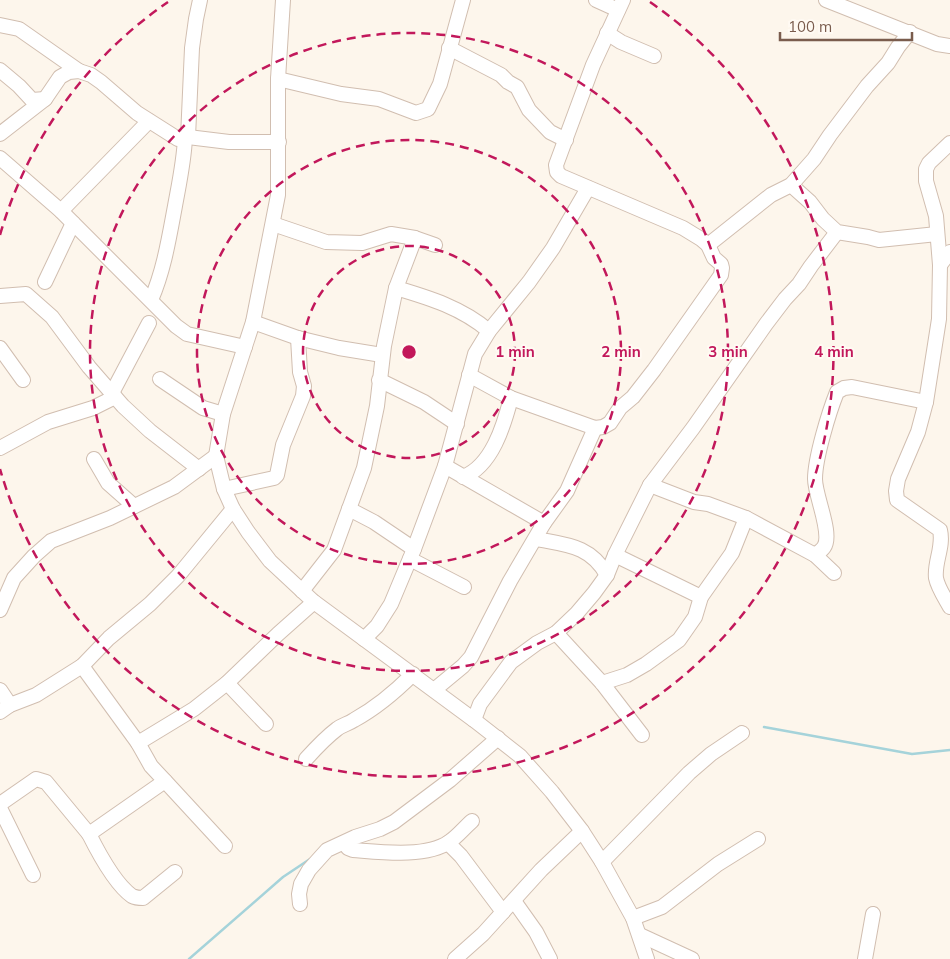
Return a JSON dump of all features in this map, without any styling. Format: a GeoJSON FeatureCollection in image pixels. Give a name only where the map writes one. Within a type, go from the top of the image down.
{"type":"FeatureCollection","features":[{"type":"Feature","properties":{"kind":"street"},"geometry":{"type":"LineString","coordinates":[[151,300],[159,280],[184,154],[192,48],[200,0]]}},
{"type":"Feature","properties":{"kind":"street"},"geometry":{"type":"LineString","coordinates":[[282,0],[278,79],[278,195],[252,322],[223,414],[216,456],[224,489],[232,509],[270,561],[314,602],[520,756],[552,792],[582,831],[602,862],[633,918],[647,959]]}},
{"type":"Feature","properties":{"kind":"street"},"geometry":{"type":"LineString","coordinates":[[278,79],[341,94],[379,99],[407,111],[419,113],[428,109],[440,84],[463,0]]}},
{"type":"Feature","properties":{"kind":"street"},"geometry":{"type":"LineString","coordinates":[[469,375],[511,398],[595,428],[603,427],[610,422],[620,408],[633,398],[721,275],[721,264],[714,258],[708,245],[683,228],[561,176],[557,172],[556,165],[593,65],[620,5],[596,0]]}},
{"type":"Feature","properties":{"kind":"street"},"geometry":{"type":"LineString","coordinates":[[826,0],[937,44],[950,46]]}},
{"type":"Feature","properties":{"kind":"street"},"geometry":{"type":"LineString","coordinates":[[0,25],[19,29],[79,71],[91,75],[149,121],[178,139],[186,137],[229,142],[279,142]]}},
{"type":"Feature","properties":{"kind":"street"},"geometry":{"type":"LineString","coordinates":[[708,245],[771,195],[791,185],[814,159],[867,86],[888,63],[910,32]]}},
{"type":"Feature","properties":{"kind":"street"},"geometry":{"type":"LineString","coordinates":[[608,33],[621,42],[654,56]]}},
{"type":"Feature","properties":{"kind":"street"},"geometry":{"type":"LineString","coordinates":[[449,48],[501,75],[517,87],[529,110],[550,132],[566,140]]}},
{"type":"Feature","properties":{"kind":"street"},"geometry":{"type":"LineString","coordinates":[[0,70],[32,100],[45,99]]}},
{"type":"Feature","properties":{"kind":"street"},"geometry":{"type":"LineString","coordinates":[[0,134],[45,99],[60,77],[69,72],[79,71]]}},
{"type":"Feature","properties":{"kind":"street"},"geometry":{"type":"LineString","coordinates":[[61,211],[149,121]]}},
{"type":"Feature","properties":{"kind":"street"},"geometry":{"type":"LineString","coordinates":[[950,143],[929,163],[926,169],[926,181],[936,216],[940,265],[939,319],[926,402],[918,432],[898,479],[896,491],[897,500],[940,530],[941,549],[936,576],[950,607]]}},
{"type":"Feature","properties":{"kind":"street"},"geometry":{"type":"LineString","coordinates":[[0,158],[61,211],[176,326],[187,334],[245,347]]}},
{"type":"Feature","properties":{"kind":"street"},"geometry":{"type":"LineString","coordinates":[[791,185],[810,202],[823,219],[837,232],[879,240],[937,234]]}},
{"type":"Feature","properties":{"kind":"street"},"geometry":{"type":"LineString","coordinates":[[364,639],[377,626],[391,604],[412,554],[445,466],[475,354],[489,331],[529,282],[553,248],[588,188]]}},
{"type":"Feature","properties":{"kind":"street"},"geometry":{"type":"LineString","coordinates":[[45,282],[73,223]]}},
{"type":"Feature","properties":{"kind":"street"},"geometry":{"type":"LineString","coordinates":[[273,224],[326,242],[362,243],[391,234],[415,238],[435,245]]}},
{"type":"Feature","properties":{"kind":"street"},"geometry":{"type":"LineString","coordinates":[[474,720],[489,688],[511,662],[537,643],[556,633],[594,593],[607,575],[650,485],[694,428],[766,324],[799,284],[837,232]]}},
{"type":"Feature","properties":{"kind":"street"},"geometry":{"type":"LineString","coordinates":[[302,591],[334,550],[364,468],[376,406],[382,355],[396,288],[415,238]]}},
{"type":"Feature","properties":{"kind":"street"},"geometry":{"type":"LineString","coordinates":[[940,265],[950,252]]}},
{"type":"Feature","properties":{"kind":"street"},"geometry":{"type":"LineString","coordinates":[[396,288],[451,306],[473,318],[489,331]]}},
{"type":"Feature","properties":{"kind":"street"},"geometry":{"type":"LineString","coordinates":[[0,296],[26,294],[52,318],[113,395],[150,431],[199,469]]}},
{"type":"Feature","properties":{"kind":"street"},"geometry":{"type":"LineString","coordinates":[[0,448],[48,422],[93,408],[113,395],[148,322]]}},
{"type":"Feature","properties":{"kind":"street"},"geometry":{"type":"LineString","coordinates":[[252,322],[298,338],[382,355]]}},
{"type":"Feature","properties":{"kind":"street"},"geometry":{"type":"LineString","coordinates":[[224,489],[274,478],[277,475],[283,445],[303,396],[304,386],[300,372],[298,338]]}},
{"type":"Feature","properties":{"kind":"street"},"geometry":{"type":"LineString","coordinates":[[0,348],[23,380]]}},
{"type":"Feature","properties":{"kind":"street"},"geometry":{"type":"LineString","coordinates":[[160,379],[202,408],[223,414]]}},
{"type":"Feature","properties":{"kind":"street"},"geometry":{"type":"LineString","coordinates":[[379,380],[424,402],[457,424]]}},
{"type":"Feature","properties":{"kind":"street"},"geometry":{"type":"LineString","coordinates":[[815,555],[824,547],[826,528],[815,479],[819,456],[837,392],[844,388],[852,387],[926,402]]}},
{"type":"Feature","properties":{"kind":"street"},"geometry":{"type":"LineString","coordinates":[[463,477],[472,474],[481,466],[490,452],[503,426],[511,398]]}},
{"type":"Feature","properties":{"kind":"street"},"geometry":{"type":"LineString","coordinates":[[434,690],[471,657],[510,581],[566,490],[595,428]]}},
{"type":"Feature","properties":{"kind":"street"},"geometry":{"type":"LineString","coordinates":[[0,610],[14,578],[27,563],[51,542],[110,518],[174,487],[216,456]]}},
{"type":"Feature","properties":{"kind":"street"},"geometry":{"type":"LineString","coordinates":[[94,459],[108,483],[134,506]]}},
{"type":"Feature","properties":{"kind":"street"},"geometry":{"type":"LineString","coordinates":[[445,466],[544,523]]}},
{"type":"Feature","properties":{"kind":"street"},"geometry":{"type":"LineString","coordinates":[[650,485],[694,502],[708,504],[746,518],[815,555],[834,573]]}},
{"type":"Feature","properties":{"kind":"street"},"geometry":{"type":"LineString","coordinates":[[0,690],[5,709],[36,695],[82,666],[109,638],[150,604],[178,576],[232,509]]}},
{"type":"Feature","properties":{"kind":"street"},"geometry":{"type":"LineString","coordinates":[[349,509],[374,522],[412,554],[464,587]]}},
{"type":"Feature","properties":{"kind":"street"},"geometry":{"type":"LineString","coordinates":[[602,683],[626,675],[646,664],[679,640],[695,617],[701,597],[732,553],[746,518]]}},
{"type":"Feature","properties":{"kind":"street"},"geometry":{"type":"LineString","coordinates":[[536,539],[565,544],[586,551],[600,562],[607,575]]}},
{"type":"Feature","properties":{"kind":"street"},"geometry":{"type":"LineString","coordinates":[[615,555],[701,597]]}},
{"type":"Feature","properties":{"kind":"street"},"geometry":{"type":"LineString","coordinates":[[0,576],[10,586]]}},
{"type":"Feature","properties":{"kind":"street"},"geometry":{"type":"LineString","coordinates":[[138,743],[186,714],[227,683],[314,602]]}},
{"type":"Feature","properties":{"kind":"street"},"geometry":{"type":"LineString","coordinates":[[556,633],[602,683],[642,735]]}},
{"type":"Feature","properties":{"kind":"street"},"geometry":{"type":"LineString","coordinates":[[82,666],[138,743],[151,766],[225,846]]}},
{"type":"Feature","properties":{"kind":"street"},"geometry":{"type":"LineString","coordinates":[[306,760],[339,727],[353,721],[376,706],[397,690],[412,674]]}},
{"type":"Feature","properties":{"kind":"street"},"geometry":{"type":"LineString","coordinates":[[227,683],[266,724]]}},
{"type":"Feature","properties":{"kind":"street"},"geometry":{"type":"LineString","coordinates":[[602,862],[678,783],[712,754],[742,733]]}},
{"type":"Feature","properties":{"kind":"street"},"geometry":{"type":"LineString","coordinates":[[300,904],[301,884],[309,870],[327,850],[355,837],[380,829],[409,811],[450,780],[498,738]]}},
{"type":"Feature","properties":{"kind":"street"},"geometry":{"type":"LineString","coordinates":[[0,804],[36,779],[46,782],[89,834],[116,878],[136,898],[143,898],[175,872]]}},
{"type":"Feature","properties":{"kind":"street"},"geometry":{"type":"LineString","coordinates":[[89,834],[165,781]]}},
{"type":"Feature","properties":{"kind":"street"},"geometry":{"type":"LineString","coordinates":[[0,808],[33,875]]}},
{"type":"Feature","properties":{"kind":"street"},"geometry":{"type":"LineString","coordinates":[[344,843],[353,850],[405,854],[424,851],[448,843],[472,821]]}},
{"type":"Feature","properties":{"kind":"street"},"geometry":{"type":"LineString","coordinates":[[456,959],[514,901],[541,870],[582,831]]}},
{"type":"Feature","properties":{"kind":"street"},"geometry":{"type":"LineString","coordinates":[[633,918],[662,907],[718,864],[758,839]]}},
{"type":"Feature","properties":{"kind":"street"},"geometry":{"type":"LineString","coordinates":[[448,843],[466,863],[503,912]]}},
{"type":"Feature","properties":{"kind":"street"},"geometry":{"type":"LineString","coordinates":[[514,901],[536,932],[550,959]]}},
{"type":"Feature","properties":{"kind":"street"},"geometry":{"type":"LineString","coordinates":[[865,959],[872,914]]}},
{"type":"Feature","properties":{"kind":"street"},"geometry":{"type":"LineString","coordinates":[[640,935],[692,959]]}},
{"type":"Feature","properties":{"kind":"waterway"},"geometry":{"type":"LineString","coordinates":[[764,727],[912,754],[950,750]]}},
{"type":"Feature","properties":{"kind":"waterway"},"geometry":{"type":"LineString","coordinates":[[189,959],[283,877],[310,859]]}}]}
